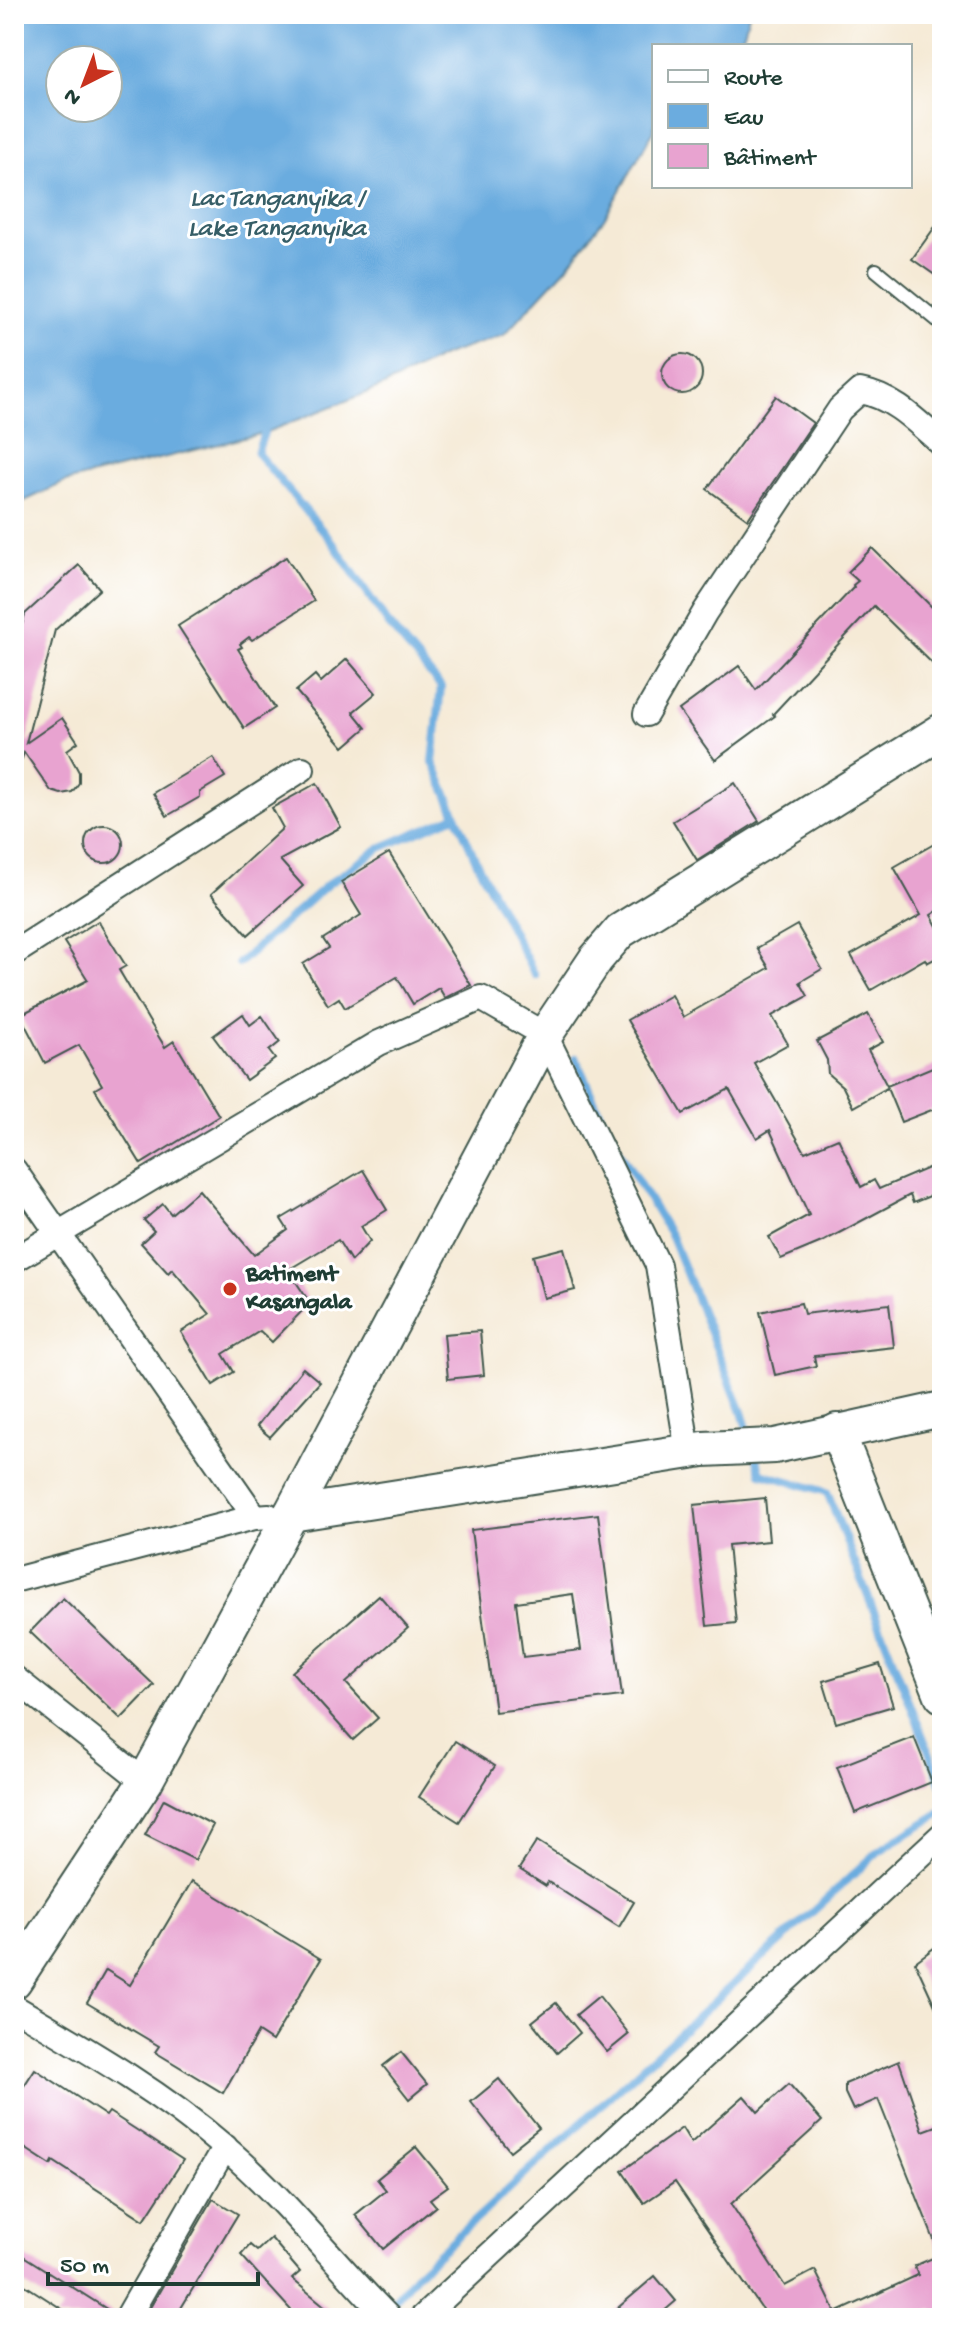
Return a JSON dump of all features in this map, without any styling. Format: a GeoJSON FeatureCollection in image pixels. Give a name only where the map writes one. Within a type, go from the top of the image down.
{"type":"FeatureCollection","features":[{"type":"Feature","properties":{"kind":"street"},"geometry":{"type":"LineString","coordinates":[[646,714],[705,612],[840,409],[860,391],[877,394],[895,404],[942,444]]}},
{"type":"Feature","properties":{"kind":"street"},"geometry":{"type":"LineString","coordinates":[[20,1958],[145,1782],[545,1035],[596,959],[620,931],[942,731]]}},
{"type":"Feature","properties":{"kind":"street"},"geometry":{"type":"LineString","coordinates":[[14,953],[302,769]]}},
{"type":"Feature","properties":{"kind":"street"},"geometry":{"type":"LineString","coordinates":[[14,1260],[379,1043],[481,998],[545,1035],[658,1265],[695,1450]]}},
{"type":"Feature","properties":{"kind":"street"},"geometry":{"type":"LineString","coordinates":[[14,1170],[255,1517]]}},
{"type":"Feature","properties":{"kind":"street"},"geometry":{"type":"LineString","coordinates":[[14,1580],[255,1517],[291,1514],[695,1450],[775,1446],[942,1409]]}},
{"type":"Feature","properties":{"kind":"street"},"geometry":{"type":"LineString","coordinates":[[837,1431],[942,1695]]}},
{"type":"Feature","properties":{"kind":"street"},"geometry":{"type":"LineString","coordinates":[[14,1678],[145,1782]]}},
{"type":"Feature","properties":{"kind":"street"},"geometry":{"type":"LineString","coordinates":[[422,2318],[942,1835]]}},
{"type":"Feature","properties":{"kind":"street"},"geometry":{"type":"LineString","coordinates":[[14,2007],[164,2099],[225,2147],[268,2188],[384,2313]]}},
{"type":"Feature","properties":{"kind":"street"},"geometry":{"type":"LineString","coordinates":[[127,2318],[225,2147]]}},
{"type":"Feature","properties":{"kind":"lane"},"geometry":{"type":"LineString","coordinates":[[876,270],[942,324]]}},
{"type":"Feature","properties":{"kind":"water","name":"Lac Tanganyika / Lake Tanganyika"},"geometry":{"type":"Polygon","coordinates":[[[14,14],[749,14],[744,33],[736,44],[652,44],[652,134],[605,217],[567,267],[504,335],[445,355],[384,386],[264,433],[65,482],[14,506],[14,14]]]}},
{"type":"Feature","properties":{"kind":"building"},"geometry":{"type":"Polygon","coordinates":[[[942,217],[942,280],[912,259],[942,217]]]}},
{"type":"Feature","properties":{"kind":"building"},"geometry":{"type":"Polygon","coordinates":[[[682,354],[696,360],[702,374],[696,388],[682,394],[668,388],[662,374],[668,360],[682,354]]]}},
{"type":"Feature","properties":{"kind":"building"},"geometry":{"type":"Polygon","coordinates":[[[776,396],[813,423],[748,519],[707,489],[776,396]]]}},
{"type":"Feature","properties":{"kind":"building"},"geometry":{"type":"Polygon","coordinates":[[[872,548],[942,617],[942,673],[874,606],[773,714],[775,716],[715,760],[679,710],[739,666],[756,690],[854,587],[858,581],[848,572],[872,548]]]}},
{"type":"Feature","properties":{"kind":"building"},"geometry":{"type":"Polygon","coordinates":[[[286,557],[314,601],[252,640],[249,637],[240,644],[242,647],[238,649],[275,708],[244,728],[178,626],[286,557]]]}},
{"type":"Feature","properties":{"kind":"building"},"geometry":{"type":"Polygon","coordinates":[[[79,565],[100,589],[55,630],[26,743],[62,718],[78,742],[67,750],[79,772],[79,783],[72,792],[61,794],[51,791],[24,752],[22,759],[14,758],[14,654],[25,614],[79,565]]]}},
{"type":"Feature","properties":{"kind":"building"},"geometry":{"type":"Polygon","coordinates":[[[347,659],[376,693],[353,712],[366,728],[344,747],[296,691],[315,675],[321,682],[347,659]]]}},
{"type":"Feature","properties":{"kind":"building"},"geometry":{"type":"Polygon","coordinates":[[[213,757],[225,777],[200,792],[200,797],[167,816],[153,793],[213,757]]]}},
{"type":"Feature","properties":{"kind":"building"},"geometry":{"type":"Polygon","coordinates":[[[317,783],[341,827],[280,860],[303,886],[248,935],[211,894],[283,828],[272,808],[317,783]]]}},
{"type":"Feature","properties":{"kind":"building"},"geometry":{"type":"Polygon","coordinates":[[[735,783],[759,821],[697,860],[673,821],[735,783]]]}},
{"type":"Feature","properties":{"kind":"building"},"geometry":{"type":"Polygon","coordinates":[[[104,825],[118,830],[123,844],[118,858],[104,863],[90,858],[85,844],[90,830],[104,825]]]}},
{"type":"Feature","properties":{"kind":"building"},"geometry":{"type":"Polygon","coordinates":[[[934,844],[942,858],[942,908],[931,915],[942,935],[942,955],[927,963],[925,959],[871,990],[851,955],[921,915],[894,867],[934,844]]]}},
{"type":"Feature","properties":{"kind":"building"},"geometry":{"type":"Polygon","coordinates":[[[389,853],[471,985],[445,998],[439,988],[413,1004],[397,977],[345,1008],[339,998],[328,1005],[303,964],[329,948],[323,939],[361,915],[341,882],[389,853]]]}},
{"type":"Feature","properties":{"kind":"building"},"geometry":{"type":"Polygon","coordinates":[[[98,921],[126,966],[119,970],[165,1047],[174,1041],[219,1116],[141,1164],[95,1089],[102,1085],[79,1045],[45,1063],[20,1015],[88,980],[64,942],[98,921]]]}},
{"type":"Feature","properties":{"kind":"building"},"geometry":{"type":"Polygon","coordinates":[[[797,925],[822,969],[800,982],[808,996],[772,1016],[788,1044],[754,1063],[805,1152],[838,1138],[861,1187],[874,1180],[879,1189],[942,1162],[942,1191],[913,1203],[910,1195],[824,1241],[781,1259],[769,1237],[809,1215],[770,1130],[757,1138],[729,1089],[683,1114],[627,1020],[671,995],[683,1017],[769,968],[757,948],[797,925]]]}},
{"type":"Feature","properties":{"kind":"building"},"geometry":{"type":"Polygon","coordinates":[[[243,1014],[250,1025],[262,1016],[280,1042],[269,1051],[275,1059],[246,1080],[213,1036],[243,1014]]]}},
{"type":"Feature","properties":{"kind":"building"},"geometry":{"type":"Polygon","coordinates":[[[868,1014],[883,1042],[868,1050],[887,1086],[942,1063],[942,1106],[901,1122],[887,1088],[853,1107],[843,1087],[828,1074],[827,1060],[817,1041],[868,1014]]]}},
{"type":"Feature","properties":{"kind":"building"},"geometry":{"type":"Polygon","coordinates":[[[363,1170],[387,1210],[361,1226],[370,1241],[351,1261],[338,1240],[288,1270],[310,1303],[272,1342],[260,1331],[223,1354],[234,1372],[213,1385],[181,1332],[210,1314],[172,1269],[168,1273],[141,1243],[154,1231],[144,1220],[163,1204],[171,1214],[199,1190],[254,1255],[288,1230],[281,1219],[363,1170]]]}},
{"type":"Feature","properties":{"kind":"building"},"geometry":{"type":"Polygon","coordinates":[[[564,1248],[575,1290],[544,1298],[533,1256],[564,1248]]]}},
{"type":"Feature","properties":{"kind":"building"},"geometry":{"type":"Polygon","coordinates":[[[801,1303],[804,1314],[889,1304],[894,1347],[814,1356],[816,1366],[775,1375],[760,1312],[801,1303]]]}},
{"type":"Feature","properties":{"kind":"building"},"geometry":{"type":"Polygon","coordinates":[[[480,1331],[484,1375],[448,1379],[444,1334],[480,1331]]]}},
{"type":"Feature","properties":{"kind":"building"},"geometry":{"type":"Polygon","coordinates":[[[303,1368],[320,1382],[270,1437],[257,1426],[303,1368]]]}},
{"type":"Feature","properties":{"kind":"building"},"geometry":{"type":"Polygon","coordinates":[[[765,1498],[769,1541],[728,1545],[736,1623],[707,1626],[694,1505],[765,1498]]]}},
{"type":"Feature","properties":{"kind":"building"},"geometry":{"type":"Polygon","coordinates":[[[598,1514],[622,1696],[495,1712],[471,1530],[598,1514]],[[573,1594],[516,1602],[523,1657],[581,1650],[573,1594]]]}},
{"type":"Feature","properties":{"kind":"building"},"geometry":{"type":"Polygon","coordinates":[[[379,1595],[408,1628],[346,1683],[378,1718],[353,1740],[292,1672],[379,1595]]]}},
{"type":"Feature","properties":{"kind":"building"},"geometry":{"type":"Polygon","coordinates":[[[63,1598],[154,1685],[121,1719],[30,1632],[63,1598]]]}},
{"type":"Feature","properties":{"kind":"building"},"geometry":{"type":"Polygon","coordinates":[[[880,1664],[893,1706],[836,1723],[823,1681],[880,1664]]]}},
{"type":"Feature","properties":{"kind":"building"},"geometry":{"type":"Polygon","coordinates":[[[914,1737],[932,1782],[855,1813],[837,1767],[914,1737]]]}},
{"type":"Feature","properties":{"kind":"building"},"geometry":{"type":"Polygon","coordinates":[[[455,1741],[495,1766],[459,1822],[419,1797],[455,1741]]]}},
{"type":"Feature","properties":{"kind":"building"},"geometry":{"type":"Polygon","coordinates":[[[164,1799],[213,1825],[195,1860],[145,1835],[164,1799]]]}},
{"type":"Feature","properties":{"kind":"building"},"geometry":{"type":"Polygon","coordinates":[[[537,1841],[634,1902],[619,1927],[548,1882],[546,1886],[519,1869],[537,1841]]]}},
{"type":"Feature","properties":{"kind":"building"},"geometry":{"type":"Polygon","coordinates":[[[192,1881],[321,1959],[272,2041],[258,2032],[223,2093],[155,2052],[159,2046],[87,2003],[106,1970],[130,1985],[192,1881]]]}},
{"type":"Feature","properties":{"kind":"building"},"geometry":{"type":"Polygon","coordinates":[[[942,1942],[942,2021],[915,1962],[942,1942]]]}},
{"type":"Feature","properties":{"kind":"building"},"geometry":{"type":"Polygon","coordinates":[[[599,1996],[629,2034],[607,2052],[576,2015],[599,1996]]]}},
{"type":"Feature","properties":{"kind":"building"},"geometry":{"type":"Polygon","coordinates":[[[556,2003],[580,2033],[557,2053],[532,2022],[556,2003]]]}},
{"type":"Feature","properties":{"kind":"building"},"geometry":{"type":"Polygon","coordinates":[[[401,2052],[427,2084],[409,2099],[383,2066],[401,2052]]]}},
{"type":"Feature","properties":{"kind":"building"},"geometry":{"type":"Polygon","coordinates":[[[899,2061],[923,2131],[942,2124],[942,2318],[937,2318],[933,2309],[914,2318],[768,2318],[675,2182],[644,2203],[622,2171],[682,2128],[691,2143],[744,2096],[758,2112],[789,2084],[822,2121],[731,2204],[785,2286],[815,2270],[836,2313],[918,2275],[914,2266],[940,2255],[878,2099],[853,2110],[845,2093],[845,2084],[899,2061]]]}},
{"type":"Feature","properties":{"kind":"building"},"geometry":{"type":"Polygon","coordinates":[[[35,2069],[106,2116],[109,2112],[183,2160],[144,2220],[53,2161],[51,2165],[14,2141],[14,2101],[35,2069]]]}},
{"type":"Feature","properties":{"kind":"building"},"geometry":{"type":"Polygon","coordinates":[[[499,2079],[539,2128],[510,2151],[471,2102],[499,2079]]]}},
{"type":"Feature","properties":{"kind":"building"},"geometry":{"type":"Polygon","coordinates":[[[416,2147],[448,2186],[430,2199],[436,2206],[383,2249],[355,2215],[386,2190],[377,2179],[416,2147]]]}},
{"type":"Feature","properties":{"kind":"building"},"geometry":{"type":"Polygon","coordinates":[[[213,2199],[238,2214],[175,2318],[144,2318],[213,2199]]]}},
{"type":"Feature","properties":{"kind":"building"},"geometry":{"type":"Polygon","coordinates":[[[271,2238],[300,2272],[292,2279],[339,2318],[298,2318],[241,2255],[250,2245],[257,2251],[271,2238]]]}},
{"type":"Feature","properties":{"kind":"building"},"geometry":{"type":"Polygon","coordinates":[[[14,2250],[113,2313],[112,2318],[56,2318],[62,2309],[14,2278],[14,2250]]]}},
{"type":"Feature","properties":{"kind":"building"},"geometry":{"type":"Polygon","coordinates":[[[655,2276],[676,2301],[656,2318],[606,2318],[655,2276]]]}},
{"type":"Feature","properties":{"kind":"waterway"},"geometry":{"type":"LineString","coordinates":[[264,433],[257,453],[333,543],[389,625],[441,687],[433,762],[477,863],[535,975]]}},
{"type":"Feature","properties":{"kind":"waterway"},"geometry":{"type":"LineString","coordinates":[[239,963],[328,884],[380,848],[455,816]]}},
{"type":"Feature","properties":{"kind":"waterway"},"geometry":{"type":"LineString","coordinates":[[576,1058],[608,1132],[671,1236],[750,1438]]}},
{"type":"Feature","properties":{"kind":"waterway"},"geometry":{"type":"LineString","coordinates":[[755,1454],[761,1473],[827,1492],[942,1785]]}},
{"type":"Feature","properties":{"kind":"waterway"},"geometry":{"type":"LineString","coordinates":[[385,2311],[417,2273],[879,1851],[942,1812]]}},
{"type":"Feature","properties":{"kind":"place","name":"Batiment Kasangala"},"geometry":{"type":"Point","coordinates":[230,1289]}}]}
